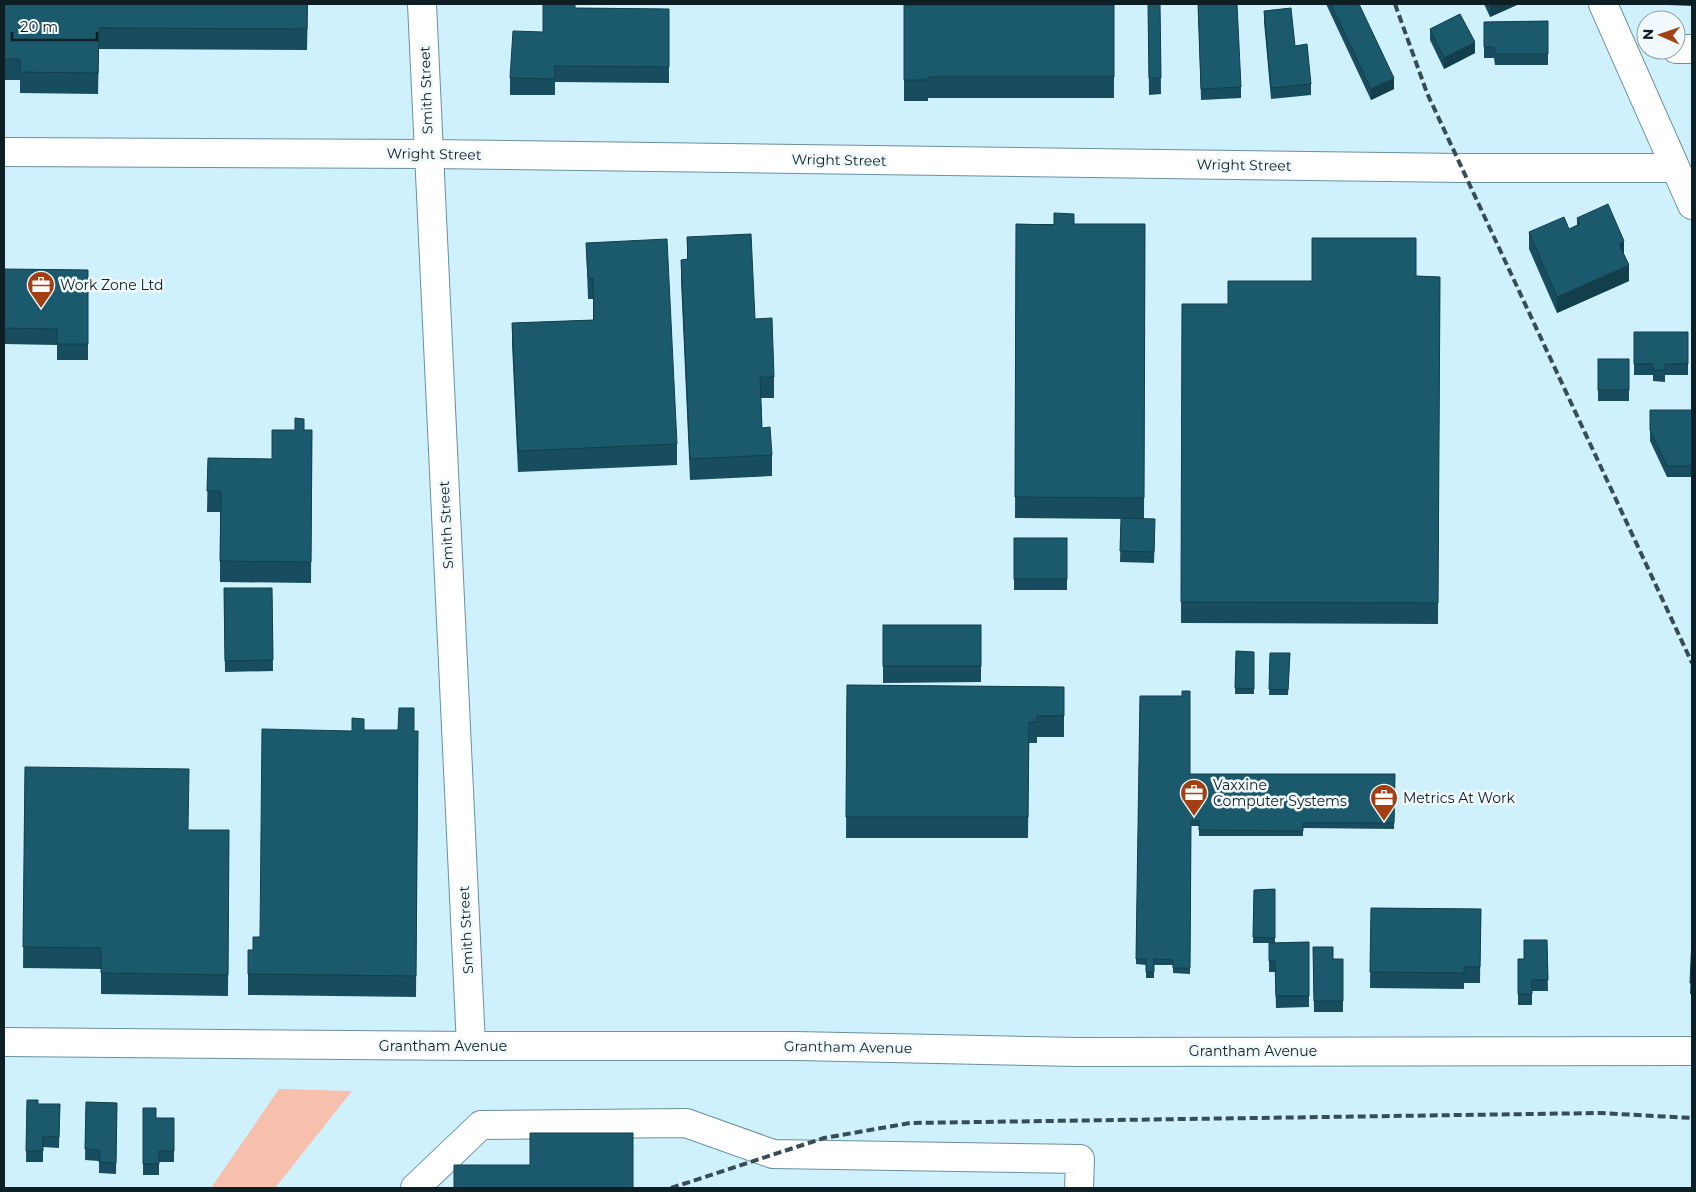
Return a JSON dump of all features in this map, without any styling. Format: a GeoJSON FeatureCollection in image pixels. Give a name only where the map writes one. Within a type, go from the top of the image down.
{"type":"FeatureCollection","features":[{"type":"Feature","properties":{"kind":"street","name":"Smith Street"},"geometry":{"type":"LineString","coordinates":[[422,4],[472,1046]]}},
{"type":"Feature","properties":{"kind":"street"},"geometry":{"type":"LineString","coordinates":[[1603,4],[1635,49],[1675,168],[1692,205]]}},
{"type":"Feature","properties":{"kind":"street","name":"Wright Street"},"geometry":{"type":"LineString","coordinates":[[4,152],[429,154],[1462,168],[1675,168]]}},
{"type":"Feature","properties":{"kind":"street","name":"Grantham Avenue"},"geometry":{"type":"LineString","coordinates":[[4,1042],[472,1046],[796,1046],[1078,1052],[1692,1051]]}},
{"type":"Feature","properties":{"kind":"street"},"geometry":{"type":"LineString","coordinates":[[415,1188],[481,1125],[686,1123],[773,1154],[1080,1159],[1079,1188]]}},
{"type":"Feature","properties":{"kind":"shaded area"},"geometry":{"type":"Polygon","coordinates":[[[279,1089],[352,1091],[275,1188],[211,1188],[279,1089]]]}},
{"type":"Feature","properties":{"kind":"building"},"geometry":{"type":"Polygon","coordinates":[[[4,4],[307,4],[307,29],[99,28],[98,73],[20,72],[20,59],[4,59],[4,4]]]}},
{"type":"Feature","properties":{"kind":"building"},"geometry":{"type":"Polygon","coordinates":[[[543,4],[575,4],[575,8],[669,9],[669,67],[555,66],[555,79],[510,78],[513,31],[543,32],[543,4]]]}},
{"type":"Feature","properties":{"kind":"building"},"geometry":{"type":"Polygon","coordinates":[[[1148,4],[1160,4],[1161,78],[1149,78],[1148,4]]]}},
{"type":"Feature","properties":{"kind":"building"},"geometry":{"type":"Polygon","coordinates":[[[1198,4],[1237,4],[1241,87],[1201,89],[1198,4]]]}},
{"type":"Feature","properties":{"kind":"building"},"geometry":{"type":"Polygon","coordinates":[[[1331,4],[1359,4],[1394,78],[1371,89],[1331,4]]]}},
{"type":"Feature","properties":{"kind":"building"},"geometry":{"type":"Polygon","coordinates":[[[904,5],[1114,5],[1114,77],[928,77],[928,80],[904,80],[904,5]]]}},
{"type":"Feature","properties":{"kind":"building"},"geometry":{"type":"Polygon","coordinates":[[[1291,8],[1295,46],[1307,44],[1311,84],[1271,88],[1264,11],[1291,8]]]}},
{"type":"Feature","properties":{"kind":"building"},"geometry":{"type":"Polygon","coordinates":[[[1460,14],[1475,42],[1444,58],[1430,29],[1460,14]]]}},
{"type":"Feature","properties":{"kind":"building"},"geometry":{"type":"Polygon","coordinates":[[[1548,21],[1548,54],[1495,54],[1494,47],[1484,47],[1484,22],[1548,21]]]}},
{"type":"Feature","properties":{"kind":"building"},"geometry":{"type":"Polygon","coordinates":[[[1608,204],[1624,241],[1619,244],[1629,265],[1557,297],[1529,232],[1564,217],[1569,229],[1580,224],[1577,218],[1608,204]]]}},
{"type":"Feature","properties":{"kind":"building"},"geometry":{"type":"Polygon","coordinates":[[[1054,213],[1074,214],[1074,224],[1145,224],[1144,498],[1015,497],[1016,224],[1054,225],[1054,213]]]}},
{"type":"Feature","properties":{"kind":"building"},"geometry":{"type":"Polygon","coordinates":[[[751,234],[755,319],[772,318],[774,377],[760,377],[762,428],[770,427],[772,455],[690,459],[681,260],[688,259],[687,237],[751,234]]]}},
{"type":"Feature","properties":{"kind":"building"},"geometry":{"type":"Polygon","coordinates":[[[1312,238],[1416,238],[1416,276],[1440,277],[1438,603],[1181,602],[1182,304],[1228,304],[1228,281],[1312,281],[1312,238]]]}},
{"type":"Feature","properties":{"kind":"building"},"geometry":{"type":"Polygon","coordinates":[[[667,239],[677,444],[518,451],[512,323],[594,320],[593,278],[588,278],[586,243],[667,239]]]}},
{"type":"Feature","properties":{"kind":"building"},"geometry":{"type":"Polygon","coordinates":[[[4,269],[88,270],[88,344],[57,344],[57,329],[4,328],[4,269]]]}},
{"type":"Feature","properties":{"kind":"building"},"geometry":{"type":"Polygon","coordinates":[[[1634,332],[1688,332],[1688,364],[1665,364],[1665,370],[1653,370],[1653,364],[1634,364],[1634,332]]]}},
{"type":"Feature","properties":{"kind":"building"},"geometry":{"type":"Polygon","coordinates":[[[1598,359],[1629,359],[1629,390],[1598,390],[1598,359]]]}},
{"type":"Feature","properties":{"kind":"building"},"geometry":{"type":"Polygon","coordinates":[[[1650,410],[1692,410],[1692,466],[1667,466],[1650,430],[1650,410]]]}},
{"type":"Feature","properties":{"kind":"building"},"geometry":{"type":"Polygon","coordinates":[[[295,418],[304,419],[304,430],[312,430],[311,562],[220,561],[221,491],[207,491],[208,458],[272,459],[272,430],[295,430],[295,418]]]}},
{"type":"Feature","properties":{"kind":"building"},"geometry":{"type":"Polygon","coordinates":[[[1121,518],[1155,519],[1154,552],[1120,551],[1121,518]]]}},
{"type":"Feature","properties":{"kind":"building"},"geometry":{"type":"Polygon","coordinates":[[[1014,538],[1067,538],[1067,579],[1014,579],[1014,538]]]}},
{"type":"Feature","properties":{"kind":"building"},"geometry":{"type":"Polygon","coordinates":[[[224,588],[272,588],[273,660],[225,661],[224,588]]]}},
{"type":"Feature","properties":{"kind":"building"},"geometry":{"type":"Polygon","coordinates":[[[883,625],[981,625],[981,666],[883,666],[883,625]]]}},
{"type":"Feature","properties":{"kind":"building"},"geometry":{"type":"Polygon","coordinates":[[[1236,651],[1254,652],[1254,689],[1235,688],[1236,651]]]}},
{"type":"Feature","properties":{"kind":"building"},"geometry":{"type":"Polygon","coordinates":[[[1270,653],[1290,653],[1288,690],[1269,689],[1270,653]]]}},
{"type":"Feature","properties":{"kind":"building"},"geometry":{"type":"Polygon","coordinates":[[[847,685],[1064,687],[1064,716],[1037,716],[1037,722],[1029,722],[1028,817],[846,817],[847,685]]]}},
{"type":"Feature","properties":{"kind":"building"},"geometry":{"type":"Polygon","coordinates":[[[1182,691],[1190,691],[1190,774],[1395,774],[1394,823],[1303,823],[1303,831],[1199,830],[1199,821],[1191,821],[1190,968],[1173,968],[1173,960],[1154,959],[1154,972],[1146,972],[1146,959],[1136,959],[1140,696],[1182,696],[1182,691]]]}},
{"type":"Feature","properties":{"kind":"building"},"geometry":{"type":"Polygon","coordinates":[[[399,708],[414,708],[414,731],[418,731],[416,976],[248,974],[248,950],[253,950],[253,937],[260,937],[262,729],[352,731],[352,718],[364,719],[364,730],[398,730],[399,708]]]}},
{"type":"Feature","properties":{"kind":"building"},"geometry":{"type":"Polygon","coordinates":[[[25,767],[189,769],[188,830],[229,830],[228,975],[101,973],[101,948],[23,947],[25,767]]]}},
{"type":"Feature","properties":{"kind":"building"},"geometry":{"type":"Polygon","coordinates":[[[1275,889],[1275,938],[1253,937],[1254,890],[1275,889]]]}},
{"type":"Feature","properties":{"kind":"building"},"geometry":{"type":"Polygon","coordinates":[[[1371,908],[1481,909],[1480,967],[1464,967],[1464,973],[1370,972],[1371,908]]]}},
{"type":"Feature","properties":{"kind":"building"},"geometry":{"type":"Polygon","coordinates":[[[1692,938],[1692,983],[1690,983],[1692,938]]]}},
{"type":"Feature","properties":{"kind":"building"},"geometry":{"type":"Polygon","coordinates":[[[1524,940],[1547,940],[1548,980],[1532,980],[1532,994],[1518,994],[1518,959],[1524,959],[1524,940]]]}},
{"type":"Feature","properties":{"kind":"building"},"geometry":{"type":"Polygon","coordinates":[[[1309,942],[1309,996],[1276,996],[1275,961],[1269,961],[1269,943],[1309,942]]]}},
{"type":"Feature","properties":{"kind":"building"},"geometry":{"type":"Polygon","coordinates":[[[1313,947],[1333,947],[1333,959],[1343,959],[1343,1001],[1314,1001],[1313,947]]]}},
{"type":"Feature","properties":{"kind":"building"},"geometry":{"type":"Polygon","coordinates":[[[27,1100],[38,1100],[38,1104],[60,1104],[59,1137],[43,1136],[43,1151],[26,1151],[27,1100]]]}},
{"type":"Feature","properties":{"kind":"building"},"geometry":{"type":"Polygon","coordinates":[[[86,1102],[117,1103],[116,1163],[99,1162],[100,1150],[85,1149],[86,1102]]]}},
{"type":"Feature","properties":{"kind":"building"},"geometry":{"type":"Polygon","coordinates":[[[143,1108],[156,1108],[156,1118],[174,1118],[174,1151],[159,1151],[159,1164],[143,1164],[143,1108]]]}},
{"type":"Feature","properties":{"kind":"building"},"geometry":{"type":"Polygon","coordinates":[[[530,1133],[633,1133],[633,1188],[454,1188],[454,1165],[530,1165],[530,1133]]]}},
{"type":"Feature","properties":{"kind":"railway"},"geometry":{"type":"LineString","coordinates":[[1395,4],[1427,93],[1692,663]]}},
{"type":"Feature","properties":{"kind":"railway"},"geometry":{"type":"LineString","coordinates":[[671,1188],[824,1138],[910,1123],[1600,1113],[1692,1118]]}},
{"type":"Feature","properties":{"kind":"place","name":"Work Zone Ltd"},"geometry":{"type":"Point","coordinates":[41,309]}},
{"type":"Feature","properties":{"kind":"place","name":"Vaxxine Computer Systems"},"geometry":{"type":"Point","coordinates":[1194,817]}},
{"type":"Feature","properties":{"kind":"place","name":"Metrics At Work"},"geometry":{"type":"Point","coordinates":[1384,822]}}]}
